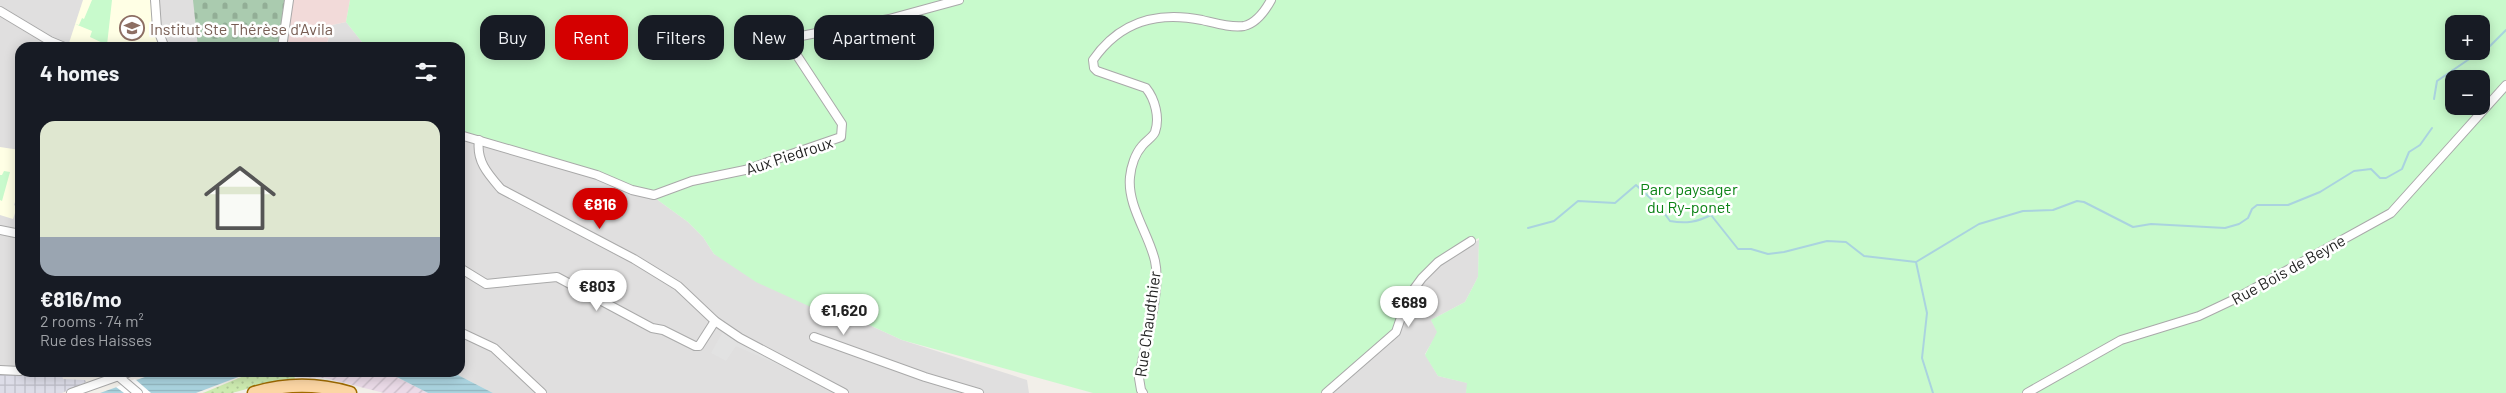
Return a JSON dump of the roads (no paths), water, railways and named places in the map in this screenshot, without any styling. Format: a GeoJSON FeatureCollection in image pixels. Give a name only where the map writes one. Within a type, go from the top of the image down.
{"type":"FeatureCollection","features":[{"type":"Feature","properties":{"kind":"main road"},"geometry":{"type":"LineString","coordinates":[[254,393],[304,384],[350,393]]}},
{"type":"Feature","properties":{"kind":"street"},"geometry":{"type":"LineString","coordinates":[[154,0],[157,28],[163,42]]}},
{"type":"Feature","properties":{"kind":"street"},"geometry":{"type":"LineString","coordinates":[[283,42],[289,0]]}},
{"type":"Feature","properties":{"kind":"street","name":"Aux Piedroux"},"geometry":{"type":"LineString","coordinates":[[479,140],[597,175],[632,190],[654,195],[692,181],[745,170],[841,137],[842,124],[794,51],[793,43],[796,37],[889,19],[959,0]]}},
{"type":"Feature","properties":{"kind":"street","name":"Rue Chaudthier"},"geometry":{"type":"LineString","coordinates":[[1144,393],[1141,390],[1139,378],[1154,301],[1157,270],[1150,243],[1135,206],[1129,178],[1133,162],[1140,148],[1154,133],[1156,117],[1151,94],[1146,88],[1097,71],[1094,68],[1093,60],[1106,45],[1139,22],[1155,17],[1174,16],[1243,26],[1258,19],[1271,0]]}},
{"type":"Feature","properties":{"kind":"street"},"geometry":{"type":"LineString","coordinates":[[0,12],[46,42]]}},
{"type":"Feature","properties":{"kind":"street","name":"Rue Bois de Beyne"},"geometry":{"type":"LineString","coordinates":[[2027,393],[2121,340],[2199,316],[2235,299],[2391,213],[2506,85]]}},
{"type":"Feature","properties":{"kind":"street"},"geometry":{"type":"LineString","coordinates":[[465,136],[479,140],[480,160],[487,173],[501,189],[634,259],[678,286],[715,321],[740,338],[841,391]]}},
{"type":"Feature","properties":{"kind":"street"},"geometry":{"type":"LineString","coordinates":[[0,230],[15,232]]}},
{"type":"Feature","properties":{"kind":"street"},"geometry":{"type":"LineString","coordinates":[[1326,393],[1396,332],[1408,297],[1422,278],[1438,262],[1470,241]]}},
{"type":"Feature","properties":{"kind":"street"},"geometry":{"type":"LineString","coordinates":[[465,271],[486,284],[557,277],[652,328],[663,330],[695,346],[699,346],[715,321]]}},
{"type":"Feature","properties":{"kind":"street"},"geometry":{"type":"LineString","coordinates":[[465,334],[494,348],[542,393]]}},
{"type":"Feature","properties":{"kind":"street"},"geometry":{"type":"LineString","coordinates":[[814,337],[865,356],[979,393]]}},
{"type":"Feature","properties":{"kind":"street"},"geometry":{"type":"LineString","coordinates":[[0,370],[15,371]]}},
{"type":"Feature","properties":{"kind":"street"},"geometry":{"type":"LineString","coordinates":[[71,393],[111,377]]}},
{"type":"Feature","properties":{"kind":"street"},"geometry":{"type":"LineString","coordinates":[[121,377],[138,393]]}},
{"type":"Feature","properties":{"kind":"water"},"geometry":{"type":"Polygon","coordinates":[[[145,377],[238,377],[196,393],[100,393],[145,377]]]}},
{"type":"Feature","properties":{"kind":"water"},"geometry":{"type":"Polygon","coordinates":[[[397,377],[462,377],[493,393],[428,393],[397,377]]]}},
{"type":"Feature","properties":{"kind":"waterway"},"geometry":{"type":"LineString","coordinates":[[2490,46],[2506,30]]}},
{"type":"Feature","properties":{"kind":"waterway"},"geometry":{"type":"LineString","coordinates":[[2434,99],[2437,81],[2468,60]]}},
{"type":"Feature","properties":{"kind":"waterway"},"geometry":{"type":"LineString","coordinates":[[1528,228],[1554,221],[1578,201],[1615,203],[1636,185],[1659,206],[1670,221],[1691,222],[1711,215],[1738,249],[1751,249],[1768,254],[1827,241],[1846,242],[1864,256],[1916,262],[1979,224],[2023,211],[2053,210],[2077,201],[2084,202],[2133,227],[2151,224],[2225,228],[2239,224],[2248,218],[2252,209],[2257,205],[2288,205],[2320,192],[2354,171],[2371,169],[2380,178],[2386,178],[2402,169],[2409,152],[2420,145],[2432,128]]}},
{"type":"Feature","properties":{"kind":"waterway"},"geometry":{"type":"LineString","coordinates":[[1916,262],[1927,313],[1922,358],[1933,393]]}},
{"type":"Feature","properties":{"kind":"place","name":"Institut Ste Thérèse d'Avila"},"geometry":{"type":"Point","coordinates":[132,28]}},
{"type":"Feature","properties":{"kind":"park label","name":"Parc paysager du Ry-ponet"},"geometry":{"type":"Point","coordinates":[1689,197]}}]}
